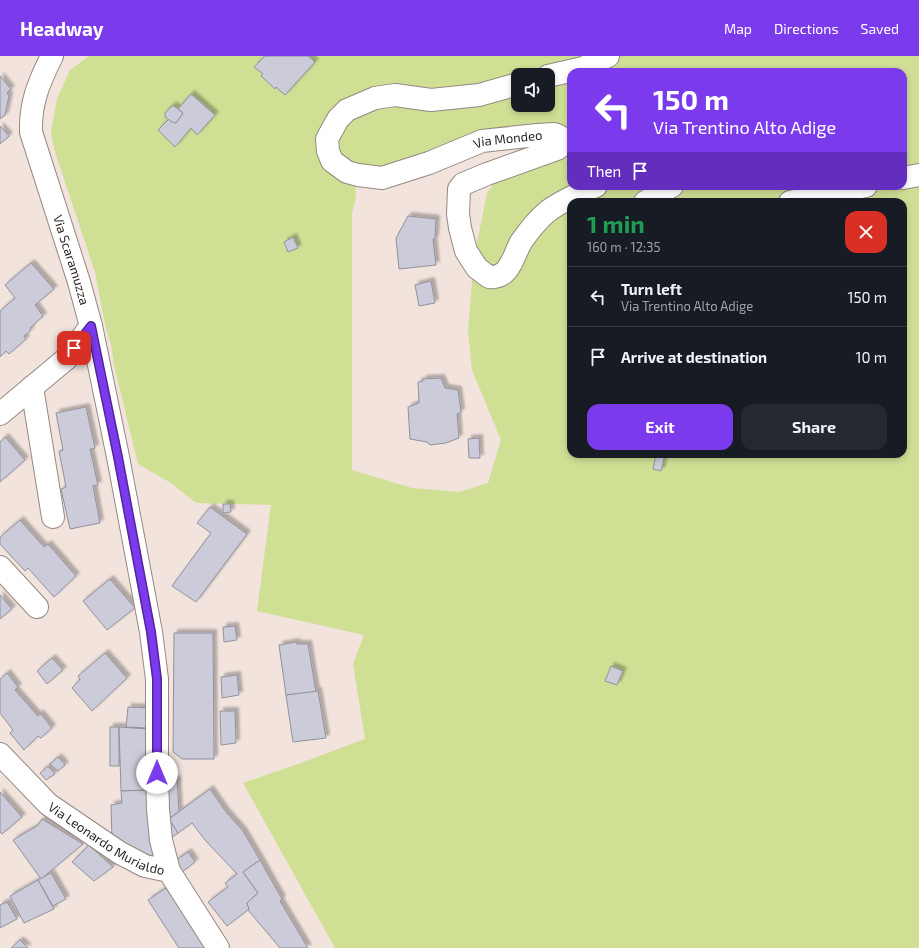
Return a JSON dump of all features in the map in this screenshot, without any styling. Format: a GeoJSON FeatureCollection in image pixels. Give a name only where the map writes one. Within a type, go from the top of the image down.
{"type":"FeatureCollection","features":[{"type":"Feature","properties":{"kind":"street","name":"Via Scaramuzza"},"geometry":{"type":"LineString","coordinates":[[52,56],[38,85],[31,114],[31,132],[79,282],[91,326],[118,457],[151,632],[157,679],[158,809],[161,840],[168,871]]}},
{"type":"Feature","properties":{"kind":"street"},"geometry":{"type":"LineString","coordinates":[[583,68],[608,56]]}},
{"type":"Feature","properties":{"kind":"street"},"geometry":{"type":"LineString","coordinates":[[555,74],[567,72]]}},
{"type":"Feature","properties":{"kind":"street","name":"Via Mondeo"},"geometry":{"type":"LineString","coordinates":[[511,86],[479,95],[431,100],[395,95],[375,98],[347,110],[338,119],[327,139],[328,151],[332,161],[347,172],[382,178],[429,163],[482,141],[537,135],[554,134],[559,136],[562,141],[561,146],[557,149],[487,174],[463,184],[459,189],[458,214],[466,251],[476,268],[489,277],[498,276],[508,270],[520,244],[547,211],[567,200]]}},
{"type":"Feature","properties":{"kind":"street"},"geometry":{"type":"LineString","coordinates":[[907,177],[919,175]]}},
{"type":"Feature","properties":{"kind":"street","name":"Via Mondeo"},"geometry":{"type":"LineString","coordinates":[[571,198],[587,190]]}},
{"type":"Feature","properties":{"kind":"street"},"geometry":{"type":"LineString","coordinates":[[652,198],[665,190]]}},
{"type":"Feature","properties":{"kind":"street"},"geometry":{"type":"LineString","coordinates":[[809,198],[847,190]]}},
{"type":"Feature","properties":{"kind":"street"},"geometry":{"type":"LineString","coordinates":[[1,412],[66,359],[91,326]]}},
{"type":"Feature","properties":{"kind":"street"},"geometry":{"type":"LineString","coordinates":[[32,387],[53,517]]}},
{"type":"Feature","properties":{"kind":"street"},"geometry":{"type":"LineString","coordinates":[[0,567],[37,607]]}},
{"type":"Feature","properties":{"kind":"street","name":"Via Leonardo Murialdo"},"geometry":{"type":"LineString","coordinates":[[0,754],[48,804],[120,853],[145,866],[168,871],[218,948]]}},
{"type":"Feature","properties":{"kind":"green space"},"geometry":{"type":"Polygon","coordinates":[[[89,56],[919,56],[919,948],[335,948],[243,783],[365,739],[353,664],[364,635],[257,611],[271,505],[196,503],[171,483],[138,464],[114,365],[111,344],[106,329],[95,272],[54,149],[51,131],[57,99],[70,70],[89,56]],[[524,140],[355,184],[356,198],[352,213],[352,470],[412,488],[460,492],[488,483],[501,440],[472,370],[468,331],[474,258],[487,193],[524,140]]]}},
{"type":"Feature","properties":{"kind":"building"},"geometry":{"type":"Polygon","coordinates":[[[265,56],[308,56],[315,62],[285,95],[276,87],[275,89],[261,76],[263,74],[254,67],[265,56]]]}},
{"type":"Feature","properties":{"kind":"building"},"geometry":{"type":"Polygon","coordinates":[[[0,76],[11,89],[7,93],[9,96],[5,115],[0,119],[0,76]]]}},
{"type":"Feature","properties":{"kind":"building"},"geometry":{"type":"Polygon","coordinates":[[[191,94],[215,115],[197,135],[191,128],[175,147],[158,130],[169,119],[176,123],[183,113],[178,109],[191,94]]]}},
{"type":"Feature","properties":{"kind":"building"},"geometry":{"type":"Polygon","coordinates":[[[172,106],[183,113],[176,123],[165,117],[165,113],[172,106]]]}},
{"type":"Feature","properties":{"kind":"building"},"geometry":{"type":"Polygon","coordinates":[[[0,126],[9,136],[0,144],[0,126]]]}},
{"type":"Feature","properties":{"kind":"building"},"geometry":{"type":"Polygon","coordinates":[[[408,216],[436,219],[435,239],[433,239],[436,265],[399,269],[396,238],[408,216]]]}},
{"type":"Feature","properties":{"kind":"building"},"geometry":{"type":"Polygon","coordinates":[[[293,237],[298,248],[288,252],[284,242],[293,237]]]}},
{"type":"Feature","properties":{"kind":"building"},"geometry":{"type":"Polygon","coordinates":[[[31,263],[54,289],[35,305],[43,316],[24,336],[26,339],[9,354],[6,351],[0,357],[0,311],[15,298],[5,285],[31,263]]]}},
{"type":"Feature","properties":{"kind":"building"},"geometry":{"type":"Polygon","coordinates":[[[431,281],[435,303],[419,306],[415,285],[431,281]]]}},
{"type":"Feature","properties":{"kind":"building"},"geometry":{"type":"Polygon","coordinates":[[[441,378],[445,388],[458,390],[461,412],[457,414],[459,438],[446,443],[430,445],[427,442],[410,439],[408,407],[419,403],[418,382],[423,381],[423,379],[441,378]]]}},
{"type":"Feature","properties":{"kind":"building"},"geometry":{"type":"Polygon","coordinates":[[[86,407],[95,448],[90,449],[98,485],[93,486],[100,523],[70,529],[61,489],[66,487],[59,451],[63,450],[56,413],[86,407]]]}},
{"type":"Feature","properties":{"kind":"building"},"geometry":{"type":"Polygon","coordinates":[[[5,437],[25,460],[0,482],[0,442],[5,437]]]}},
{"type":"Feature","properties":{"kind":"building"},"geometry":{"type":"Polygon","coordinates":[[[479,438],[480,458],[469,458],[468,439],[479,438]]]}},
{"type":"Feature","properties":{"kind":"building"},"geometry":{"type":"Polygon","coordinates":[[[655,458],[664,458],[661,471],[653,469],[655,458]]]}},
{"type":"Feature","properties":{"kind":"building"},"geometry":{"type":"Polygon","coordinates":[[[223,504],[230,504],[231,512],[223,513],[223,504]]]}},
{"type":"Feature","properties":{"kind":"building"},"geometry":{"type":"Polygon","coordinates":[[[210,507],[247,534],[196,602],[172,586],[211,533],[197,523],[210,507]]]}},
{"type":"Feature","properties":{"kind":"building"},"geometry":{"type":"Polygon","coordinates":[[[20,520],[44,547],[48,544],[76,576],[54,597],[28,568],[25,571],[0,544],[0,537],[20,520]]]}},
{"type":"Feature","properties":{"kind":"building"},"geometry":{"type":"Polygon","coordinates":[[[110,579],[135,608],[107,630],[83,601],[110,579]]]}},
{"type":"Feature","properties":{"kind":"building"},"geometry":{"type":"Polygon","coordinates":[[[0,595],[12,609],[0,619],[0,595]]]}},
{"type":"Feature","properties":{"kind":"building"},"geometry":{"type":"Polygon","coordinates":[[[235,626],[237,640],[224,642],[223,627],[235,626]]]}},
{"type":"Feature","properties":{"kind":"building"},"geometry":{"type":"Polygon","coordinates":[[[174,633],[213,633],[214,759],[182,759],[173,752],[174,633]]]}},
{"type":"Feature","properties":{"kind":"building"},"geometry":{"type":"Polygon","coordinates":[[[296,642],[297,644],[308,644],[316,692],[286,695],[279,645],[296,642]]]}},
{"type":"Feature","properties":{"kind":"building"},"geometry":{"type":"Polygon","coordinates":[[[105,653],[127,678],[92,711],[72,688],[80,679],[78,676],[105,653]]]}},
{"type":"Feature","properties":{"kind":"building"},"geometry":{"type":"Polygon","coordinates":[[[52,658],[63,670],[47,684],[37,671],[52,658]]]}},
{"type":"Feature","properties":{"kind":"building"},"geometry":{"type":"Polygon","coordinates":[[[611,666],[623,671],[617,685],[605,681],[611,666]]]}},
{"type":"Feature","properties":{"kind":"building"},"geometry":{"type":"Polygon","coordinates":[[[7,673],[18,687],[15,690],[38,716],[40,713],[52,728],[41,738],[38,736],[24,750],[10,733],[13,730],[0,713],[0,679],[7,673]]]}},
{"type":"Feature","properties":{"kind":"building"},"geometry":{"type":"Polygon","coordinates":[[[237,675],[239,695],[222,698],[221,677],[237,675]]]}},
{"type":"Feature","properties":{"kind":"building"},"geometry":{"type":"Polygon","coordinates":[[[318,691],[326,738],[293,742],[286,695],[318,691]]]}},
{"type":"Feature","properties":{"kind":"building"},"geometry":{"type":"Polygon","coordinates":[[[128,707],[150,708],[148,728],[126,727],[128,707]]]}},
{"type":"Feature","properties":{"kind":"building"},"geometry":{"type":"Polygon","coordinates":[[[220,711],[235,711],[236,743],[221,745],[220,711]]]}},
{"type":"Feature","properties":{"kind":"building"},"geometry":{"type":"Polygon","coordinates":[[[110,727],[119,727],[119,766],[110,766],[110,727]]]}},
{"type":"Feature","properties":{"kind":"building"},"geometry":{"type":"Polygon","coordinates":[[[119,727],[149,729],[150,790],[121,791],[119,727]]]}},
{"type":"Feature","properties":{"kind":"building"},"geometry":{"type":"Polygon","coordinates":[[[58,757],[65,765],[58,771],[50,764],[58,757]]]}},
{"type":"Feature","properties":{"kind":"building"},"geometry":{"type":"Polygon","coordinates":[[[48,766],[55,774],[46,780],[40,773],[48,766]]]}},
{"type":"Feature","properties":{"kind":"building"},"geometry":{"type":"Polygon","coordinates":[[[177,779],[179,811],[169,819],[178,833],[168,840],[162,783],[177,779]]]}},
{"type":"Feature","properties":{"kind":"building"},"geometry":{"type":"Polygon","coordinates":[[[210,789],[226,812],[243,831],[260,860],[243,872],[258,893],[247,903],[249,909],[227,926],[208,902],[228,887],[225,883],[237,874],[205,840],[192,823],[178,833],[169,819],[210,789]]]}},
{"type":"Feature","properties":{"kind":"building"},"geometry":{"type":"Polygon","coordinates":[[[150,790],[154,856],[112,839],[111,805],[122,803],[121,791],[150,790]]]}},
{"type":"Feature","properties":{"kind":"building"},"geometry":{"type":"Polygon","coordinates":[[[0,792],[22,817],[2,834],[0,832],[0,792]]]}},
{"type":"Feature","properties":{"kind":"building"},"geometry":{"type":"Polygon","coordinates":[[[42,819],[83,844],[41,879],[13,840],[37,826],[42,819]]]}},
{"type":"Feature","properties":{"kind":"building"},"geometry":{"type":"Polygon","coordinates":[[[89,845],[113,867],[94,881],[72,862],[89,845]]]}},
{"type":"Feature","properties":{"kind":"building"},"geometry":{"type":"Polygon","coordinates":[[[188,852],[195,862],[182,872],[175,861],[188,852]]]}},
{"type":"Feature","properties":{"kind":"building"},"geometry":{"type":"Polygon","coordinates":[[[260,860],[282,899],[280,901],[308,948],[280,948],[248,910],[247,903],[258,893],[243,872],[260,860]]]}},
{"type":"Feature","properties":{"kind":"building"},"geometry":{"type":"Polygon","coordinates":[[[51,873],[66,899],[53,906],[38,880],[51,873]]]}},
{"type":"Feature","properties":{"kind":"building"},"geometry":{"type":"Polygon","coordinates":[[[38,880],[54,909],[24,923],[10,896],[38,880]]]}},
{"type":"Feature","properties":{"kind":"building"},"geometry":{"type":"Polygon","coordinates":[[[166,888],[207,948],[179,948],[148,900],[166,888]]]}},
{"type":"Feature","properties":{"kind":"building"},"geometry":{"type":"Polygon","coordinates":[[[7,902],[17,919],[0,928],[0,905],[7,902]]]}},
{"type":"Feature","properties":{"kind":"building"},"geometry":{"type":"Polygon","coordinates":[[[20,940],[28,948],[11,948],[20,940]]]}},
{"type":"Feature","properties":{"kind":"route"},"geometry":{"type":"LineString","coordinates":[[74,348],[91,326],[118,457],[156,663],[157,773]]}}]}
